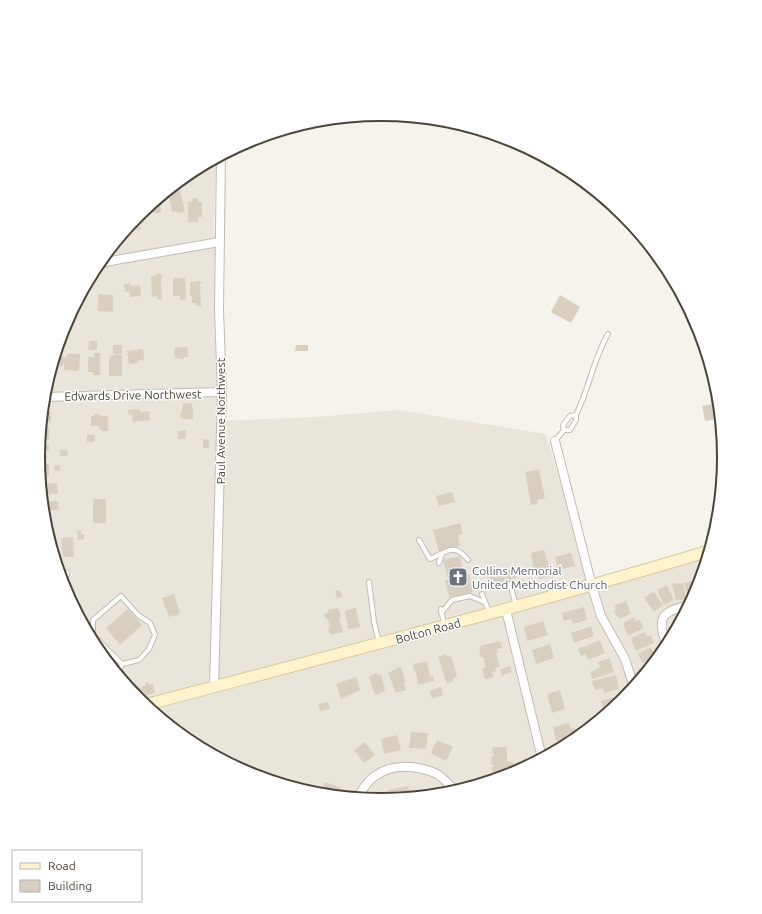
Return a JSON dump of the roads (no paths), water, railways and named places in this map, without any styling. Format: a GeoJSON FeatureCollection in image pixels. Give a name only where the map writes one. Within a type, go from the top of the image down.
{"type":"FeatureCollection","features":[{"type":"Feature","properties":{"kind":"street","name":"Paul Avenue Northwest"},"geometry":{"type":"LineString","coordinates":[[214,687],[222,392],[219,310],[221,162]]}},
{"type":"Feature","properties":{"kind":"street"},"geometry":{"type":"LineString","coordinates":[[108,260],[219,242]]}},
{"type":"Feature","properties":{"kind":"street","name":"Edwards Drive Northwest"},"geometry":{"type":"LineString","coordinates":[[50,397],[222,392]]}},
{"type":"Feature","properties":{"kind":"street"},"geometry":{"type":"LineString","coordinates":[[555,441],[601,616],[624,659],[632,681]]}},
{"type":"Feature","properties":{"kind":"street","name":"Bolton Road"},"geometry":{"type":"LineString","coordinates":[[152,703],[511,609],[703,554]]}},
{"type":"Feature","properties":{"kind":"street"},"geometry":{"type":"LineString","coordinates":[[665,636],[662,624],[666,613],[681,608]]}},
{"type":"Feature","properties":{"kind":"street"},"geometry":{"type":"LineString","coordinates":[[511,609],[541,752]]}},
{"type":"Feature","properties":{"kind":"street"},"geometry":{"type":"LineString","coordinates":[[361,792],[374,776],[384,770],[397,767],[416,767],[438,775],[450,786]]}},
{"type":"Feature","properties":{"kind":"lane"},"geometry":{"type":"LineString","coordinates":[[564,430],[570,430],[576,420],[576,415],[596,361],[608,334]]}},
{"type":"Feature","properties":{"kind":"lane"},"geometry":{"type":"LineString","coordinates":[[555,441],[564,430],[563,425],[566,420],[570,416],[576,415]]}},
{"type":"Feature","properties":{"kind":"lane"},"geometry":{"type":"LineString","coordinates":[[419,540],[430,559],[448,550],[454,549],[462,552],[468,560]]}},
{"type":"Feature","properties":{"kind":"lane"},"geometry":{"type":"LineString","coordinates":[[439,563],[442,554]]}},
{"type":"Feature","properties":{"kind":"lane"},"geometry":{"type":"LineString","coordinates":[[369,582],[374,622],[379,644]]}},
{"type":"Feature","properties":{"kind":"lane"},"geometry":{"type":"LineString","coordinates":[[510,584],[511,609]]}},
{"type":"Feature","properties":{"kind":"lane"},"geometry":{"type":"LineString","coordinates":[[482,594],[490,614]]}},
{"type":"Feature","properties":{"kind":"lane"},"geometry":{"type":"LineString","coordinates":[[92,628],[93,620],[121,596],[138,615],[150,623],[155,635],[149,649],[139,660],[122,664]]}},
{"type":"Feature","properties":{"kind":"lane"},"geometry":{"type":"LineString","coordinates":[[445,626],[441,611],[452,600],[470,596],[484,602]]}},
{"type":"Feature","properties":{"kind":"lane"},"geometry":{"type":"LineString","coordinates":[[104,647],[122,664]]}},
{"type":"Feature","properties":{"kind":"lane"},"geometry":{"type":"LineString","coordinates":[[120,669],[122,664]]}},
{"type":"Feature","properties":{"kind":"place","name":"Collins Memorial United Methodist Church"},"geometry":{"type":"Point","coordinates":[458,577]}}]}
